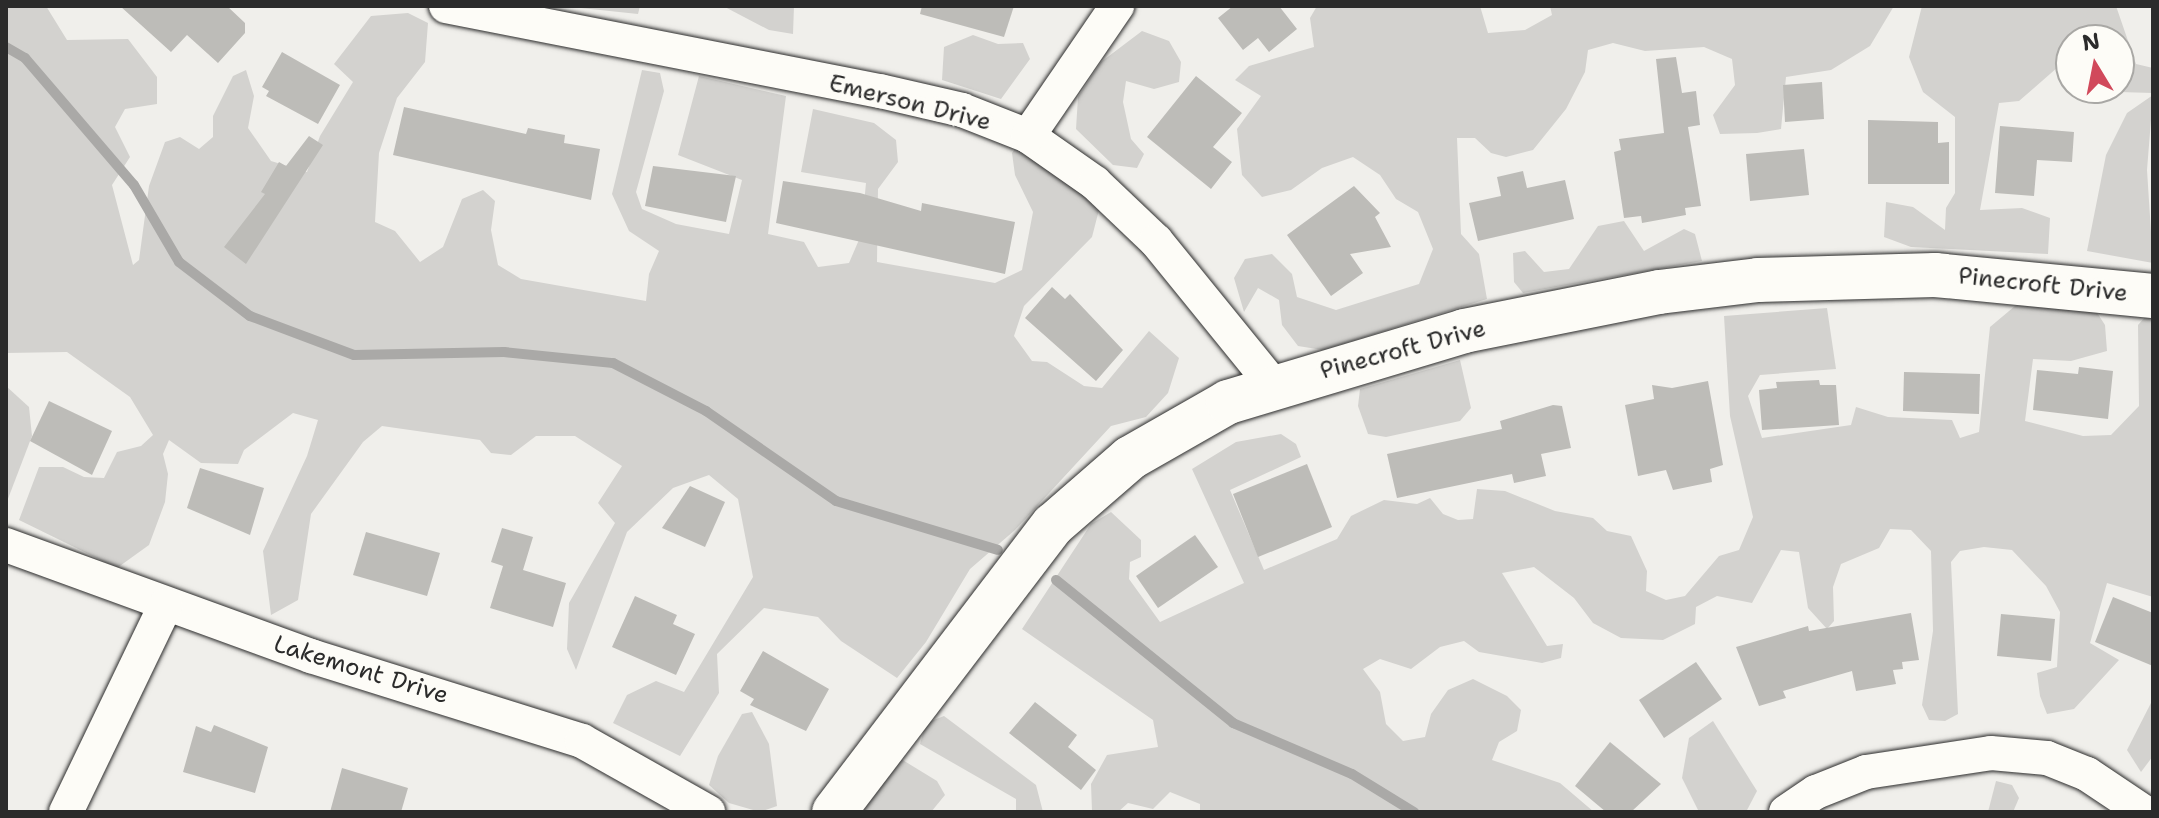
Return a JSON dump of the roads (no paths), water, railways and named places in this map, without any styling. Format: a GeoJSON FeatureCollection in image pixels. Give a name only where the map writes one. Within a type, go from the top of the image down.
{"type":"FeatureCollection","features":[{"type":"Feature","properties":{"kind":"street","name":"Emerson Drive"},"geometry":{"type":"LineString","coordinates":[[446,6],[880,91],[962,110],[1028,136],[1095,183],[1156,241],[1273,385]]}},
{"type":"Feature","properties":{"kind":"street"},"geometry":{"type":"LineString","coordinates":[[1028,136],[1117,6]]}},
{"type":"Feature","properties":{"kind":"street","name":"Pinecroft Drive"},"geometry":{"type":"LineString","coordinates":[[834,812],[1013,572],[1084,495],[1178,427],[1273,385],[1464,331],[1659,292],[1758,280],[1935,275],[2153,296]]}},
{"type":"Feature","properties":{"kind":"street","name":"Lakemont Drive"},"geometry":{"type":"LineString","coordinates":[[6,545],[165,606],[582,741],[708,812]]}},
{"type":"Feature","properties":{"kind":"street"},"geometry":{"type":"LineString","coordinates":[[66,812],[165,606]]}},
{"type":"Feature","properties":{"kind":"street"},"geometry":{"type":"LineString","coordinates":[[1786,812],[1816,792],[1866,772],[1991,753],[2047,758],[2087,774],[2144,812]]}},
{"type":"Feature","properties":{"kind":"waterway"},"geometry":{"type":"LineString","coordinates":[[6,47],[25,58],[134,185],[179,262],[250,316],[354,355],[504,352],[613,363],[706,411],[836,501],[998,550]]}},
{"type":"Feature","properties":{"kind":"waterway"},"geometry":{"type":"LineString","coordinates":[[1056,580],[1233,723],[1352,774],[1414,812]]}}]}
